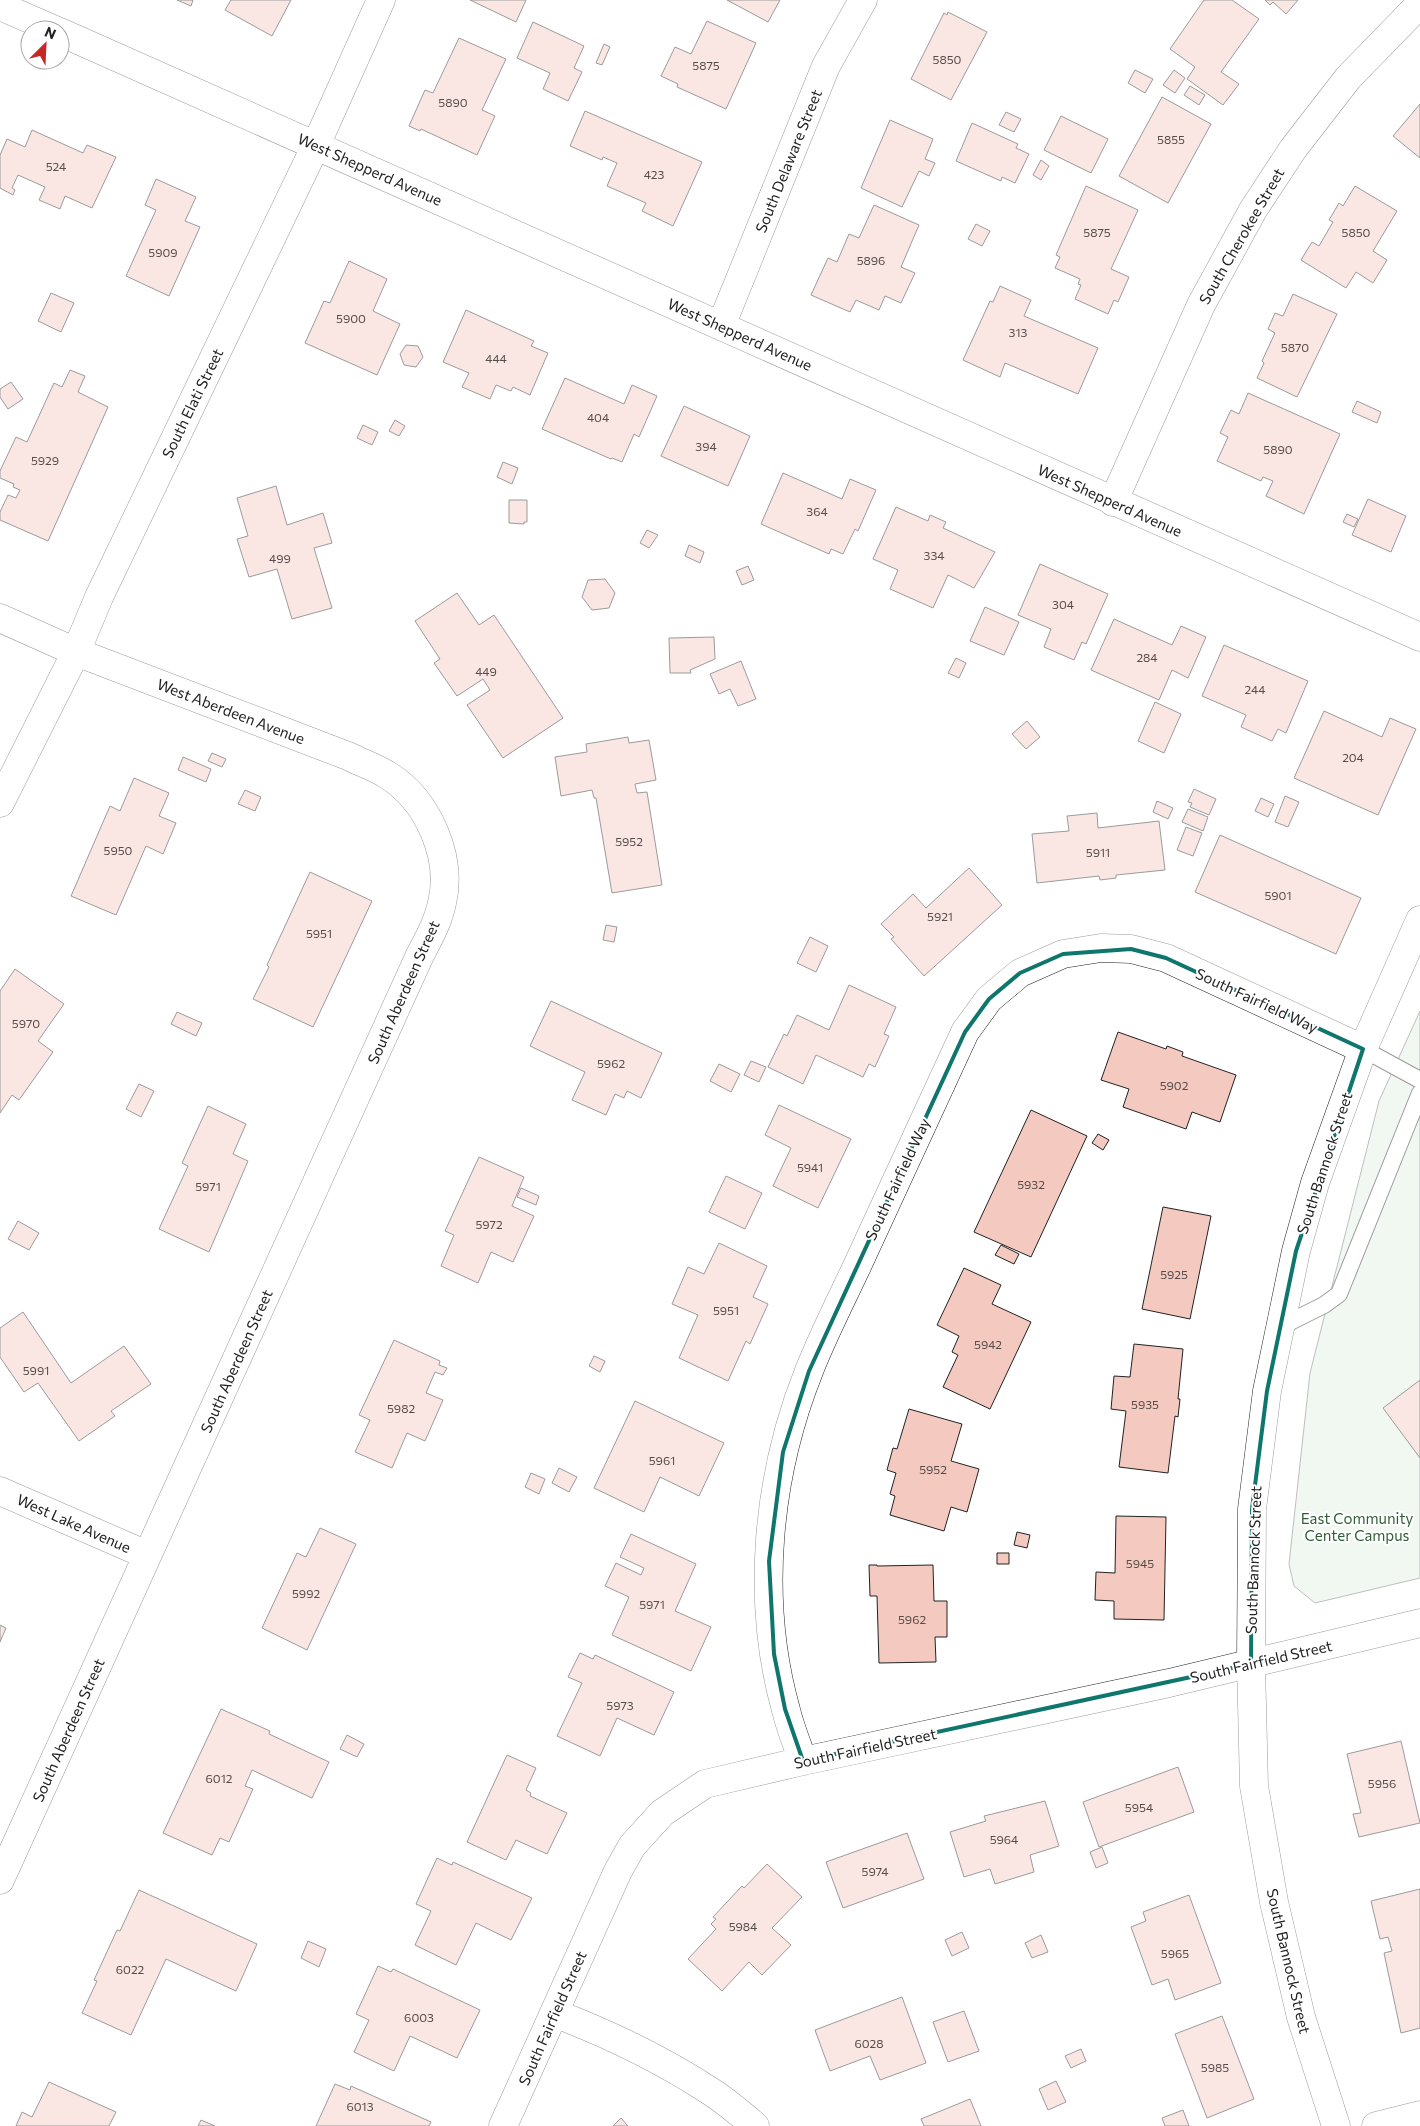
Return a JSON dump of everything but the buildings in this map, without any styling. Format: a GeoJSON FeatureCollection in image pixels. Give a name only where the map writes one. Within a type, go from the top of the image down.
{"type":"FeatureCollection","features":[{"type":"Feature","properties":{"kind":"street","name":"South Elati Street"},"geometry":{"type":"LineString","coordinates":[[0,803],[76,652],[99,596],[316,145],[381,0]]}},
{"type":"Feature","properties":{"kind":"street","name":"South Delaware Street"},"geometry":{"type":"LineString","coordinates":[[721,326],[826,66],[863,0]]}},
{"type":"Feature","properties":{"kind":"street","name":"South Cherokee Street"},"geometry":{"type":"LineString","coordinates":[[1113,502],[1201,305],[1253,210],[1293,149],[1348,78],[1420,4]]}},
{"type":"Feature","properties":{"kind":"street"},"geometry":{"type":"LineString","coordinates":[[0,6],[32,20]]}},
{"type":"Feature","properties":{"kind":"street","name":"West Shepperd Avenue"},"geometry":{"type":"LineString","coordinates":[[70,36],[1420,637]]}},
{"type":"Feature","properties":{"kind":"street","name":"West Aberdeen Avenue"},"geometry":{"type":"LineString","coordinates":[[0,618],[76,652],[348,756],[389,776],[409,792],[424,812],[436,836]]}},
{"type":"Feature","properties":{"kind":"street","name":"South Aberdeen Street"},"geometry":{"type":"LineString","coordinates":[[0,1880],[434,928],[442,901],[444,875],[442,856],[436,836]]}},
{"type":"Feature","properties":{"kind":"street","name":"South Bannock Street"},"geometry":{"type":"LineString","coordinates":[[1336,2126],[1301,2017],[1274,1902],[1254,1786],[1251,1664],[1252,1508],[1267,1391],[1296,1251],[1315,1183],[1363,1049],[1420,920]]}},
{"type":"Feature","properties":{"kind":"street","name":"South Fairfield Way"},"geometry":{"type":"LineString","coordinates":[[803,1761],[786,1709],[774,1654],[770,1599],[769,1561],[775,1496],[782,1452],[808,1371],[965,1032],[989,999],[1020,972],[1063,954],[1101,948],[1131,949],[1166,958],[1363,1049]]}},
{"type":"Feature","properties":{"kind":"street","name":"West Lake Avenue"},"geometry":{"type":"LineString","coordinates":[[0,1491],[147,1555]]}},
{"type":"Feature","properties":{"kind":"street","name":"South Fairfield Street"},"geometry":{"type":"LineString","coordinates":[[503,2126],[618,1872],[632,1846],[662,1813],[705,1784],[1251,1664],[1420,1623]]}},
{"type":"Feature","properties":{"kind":"street"},"geometry":{"type":"LineString","coordinates":[[554,2013],[605,2033],[654,2057],[712,2092],[755,2126]]}},
{"type":"Feature","properties":{"kind":"street"},"geometry":{"type":"LineString","coordinates":[[1376,2126],[1420,2115]]}},
{"type":"Feature","properties":{"kind":"lane"},"geometry":{"type":"LineString","coordinates":[[1363,1049],[1420,1080]]}},
{"type":"Feature","properties":{"kind":"lane"},"geometry":{"type":"LineString","coordinates":[[1280,1327],[1324,1305],[1339,1294],[1420,1094]]}},
{"type":"Feature","properties":{"kind":"highlighted area"},"geometry":{"type":"Polygon","coordinates":[[[1131,949],[1166,958],[1363,1049],[1296,1251],[1267,1391],[1252,1509],[1251,1664],[803,1761],[785,1709],[774,1654],[769,1561],[783,1452],[809,1371],[965,1032],[989,999],[1020,973],[1063,954],[1131,949]]]}},
{"type":"Feature","properties":{"kind":"green space","name":"East Community Center Campus"},"geometry":{"type":"Polygon","coordinates":[[[1420,1011],[1420,1578],[1315,1603],[1294,1586],[1289,1564],[1310,1373],[1379,1101],[1420,1011]]]}}]}
